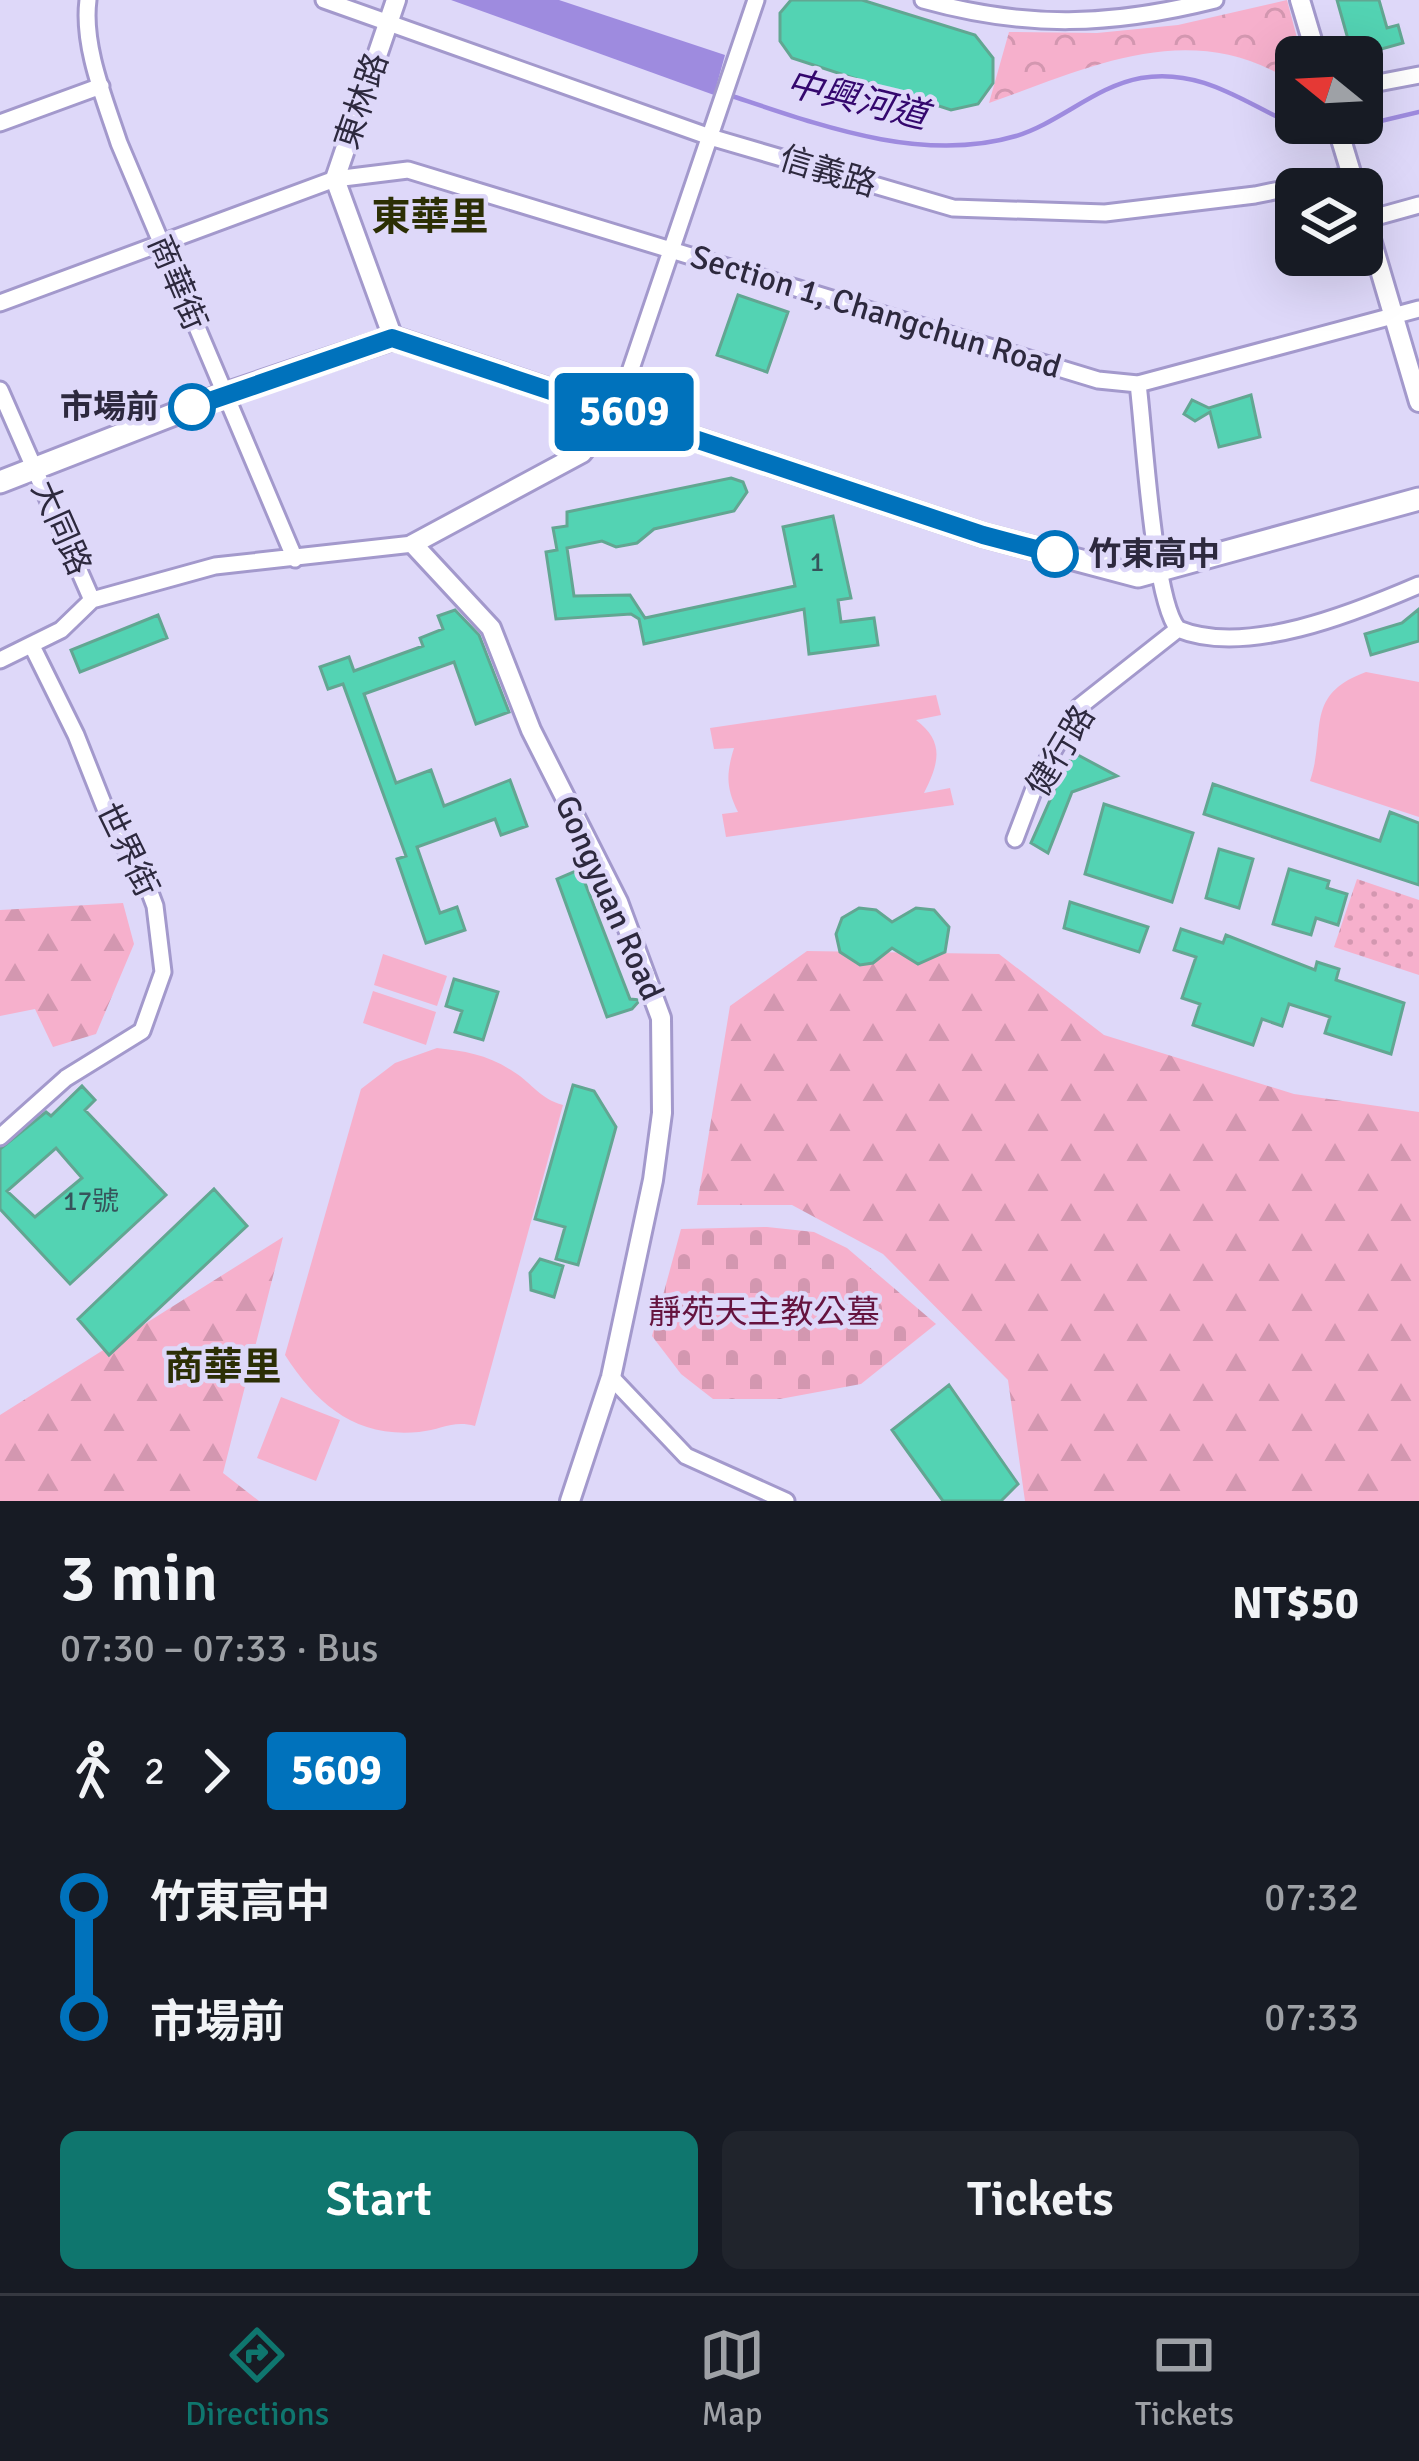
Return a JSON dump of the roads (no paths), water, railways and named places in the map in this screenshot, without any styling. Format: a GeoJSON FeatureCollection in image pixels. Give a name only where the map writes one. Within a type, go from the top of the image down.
{"type":"FeatureCollection","features":[{"type":"Feature","properties":{"kind":"main road"},"geometry":{"type":"LineString","coordinates":[[0,482],[226,394],[392,338],[983,535],[1138,576],[1419,499]]}},
{"type":"Feature","properties":{"kind":"street","name":"商華街"},"geometry":{"type":"LineString","coordinates":[[88,0],[86,15],[101,86],[160,244],[295,559]]}},
{"type":"Feature","properties":{"kind":"street","name":"信義路"},"geometry":{"type":"LineString","coordinates":[[324,0],[710,137],[953,208],[1105,213],[1275,192]]}},
{"type":"Feature","properties":{"kind":"street","name":"東林路"},"geometry":{"type":"LineString","coordinates":[[392,338],[335,179],[396,0]]}},
{"type":"Feature","properties":{"kind":"street"},"geometry":{"type":"LineString","coordinates":[[0,660],[61,630],[92,600],[215,566],[412,544],[582,454],[617,410],[756,0]]}},
{"type":"Feature","properties":{"kind":"street"},"geometry":{"type":"LineString","coordinates":[[923,0],[1019,20],[1097,24],[1215,0]]}},
{"type":"Feature","properties":{"kind":"street"},"geometry":{"type":"LineString","coordinates":[[1300,0],[1311,36]]}},
{"type":"Feature","properties":{"kind":"street"},"geometry":{"type":"LineString","coordinates":[[1383,82],[1419,75]]}},
{"type":"Feature","properties":{"kind":"street"},"geometry":{"type":"LineString","coordinates":[[0,123],[101,86]]}},
{"type":"Feature","properties":{"kind":"street","name":"Section 1, Changchun Road"},"geometry":{"type":"LineString","coordinates":[[0,303],[335,179],[408,170],[1098,380],[1138,384],[1419,309]]}},
{"type":"Feature","properties":{"kind":"street"},"geometry":{"type":"LineString","coordinates":[[1383,212],[1419,205]]}},
{"type":"Feature","properties":{"kind":"street"},"geometry":{"type":"LineString","coordinates":[[1382,276],[1419,402]]}},
{"type":"Feature","properties":{"kind":"street"},"geometry":{"type":"LineString","coordinates":[[1138,384],[1161,571],[1167,607],[1178,629],[1226,640],[1346,616],[1419,585]]}},
{"type":"Feature","properties":{"kind":"street","name":"大同路"},"geometry":{"type":"LineString","coordinates":[[0,390],[92,600]]}},
{"type":"Feature","properties":{"kind":"street","name":"Gongyuan Road"},"geometry":{"type":"LineString","coordinates":[[412,544],[491,628],[531,730],[618,902],[656,992],[663,1056],[653,1180],[611,1377],[570,1501]]}},
{"type":"Feature","properties":{"kind":"street","name":"健行路"},"geometry":{"type":"LineString","coordinates":[[1015,838],[1040,772],[1079,707],[1178,629]]}},
{"type":"Feature","properties":{"kind":"street","name":"世界街"},"geometry":{"type":"LineString","coordinates":[[0,1137],[66,1078],[142,1031],[163,972],[154,906],[137,859],[118,841],[76,735],[32,646]]}},
{"type":"Feature","properties":{"kind":"street"},"geometry":{"type":"LineString","coordinates":[[611,1377],[686,1456],[786,1501]]}},
{"type":"Feature","properties":{"kind":"waterway","name":"中興河道"},"geometry":{"type":"LineString","coordinates":[[729,95],[835,129],[944,146],[1016,136],[1093,96],[1141,78],[1197,81],[1275,115]]}},
{"type":"Feature","properties":{"kind":"waterway","name":"中興河道"},"geometry":{"type":"LineString","coordinates":[[1383,121],[1419,112]]}},
{"type":"Feature","properties":{"kind":"place","name":"市場前"},"geometry":{"type":"Point","coordinates":[192,407]}},
{"type":"Feature","properties":{"kind":"place","name":"竹東高中"},"geometry":{"type":"Point","coordinates":[1055,554]}},
{"type":"Feature","properties":{"kind":"district","name":"東華里"},"geometry":{"type":"Point","coordinates":[430,217]}},
{"type":"Feature","properties":{"kind":"district","name":"商華里"},"geometry":{"type":"Point","coordinates":[223,1367]}},
{"type":"Feature","properties":{"kind":"park label","name":"靜苑天主教公墓"},"geometry":{"type":"Point","coordinates":[764,1312]}}]}
